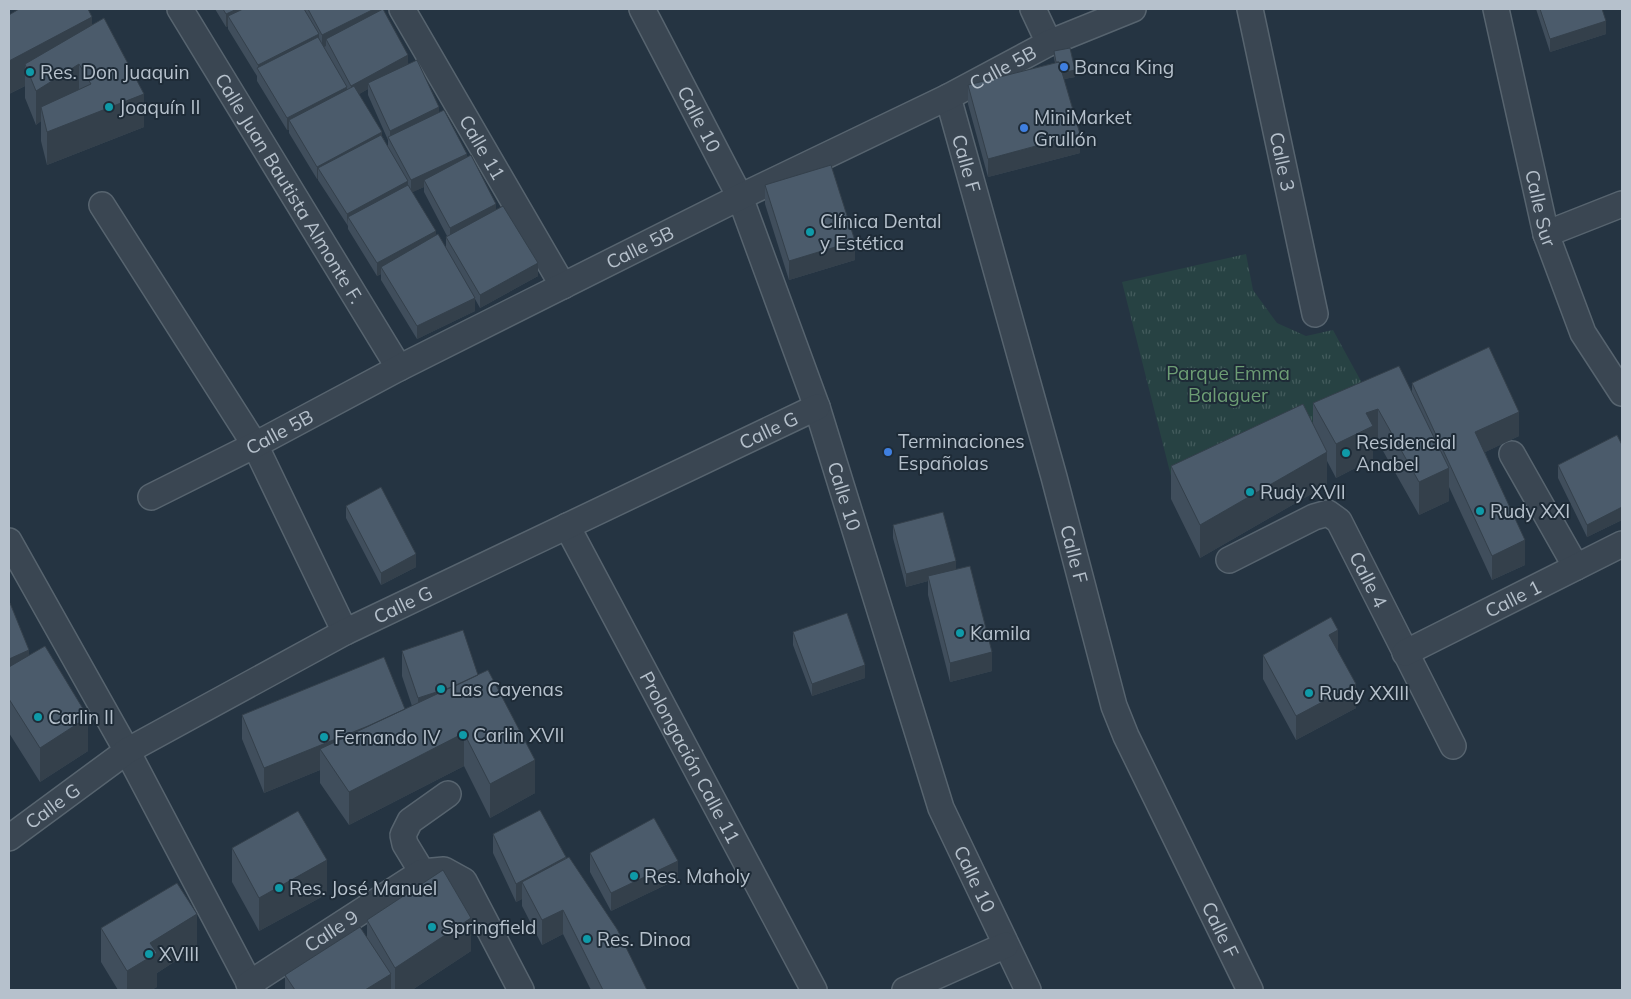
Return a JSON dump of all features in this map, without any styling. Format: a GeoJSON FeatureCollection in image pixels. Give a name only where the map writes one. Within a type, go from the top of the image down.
{"type":"FeatureCollection","features":[{"type":"Feature","properties":{"kind":"street","name":"Calle Juan Bautista Almonte F."},"geometry":{"type":"LineString","coordinates":[[180,9],[400,368]]}},
{"type":"Feature","properties":{"kind":"street","name":"Calle 11"},"geometry":{"type":"LineString","coordinates":[[402,9],[563,286]]}},
{"type":"Feature","properties":{"kind":"street"},"geometry":{"type":"LineString","coordinates":[[1033,9],[1049,43]]}},
{"type":"Feature","properties":{"kind":"street","name":"Calle 5B"},"geometry":{"type":"LineString","coordinates":[[151,497],[255,445],[400,368],[740,197],[948,97],[1049,43],[1133,9]]}},
{"type":"Feature","properties":{"kind":"street","name":"Calle 3"},"geometry":{"type":"LineString","coordinates":[[1250,9],[1315,314]]}},
{"type":"Feature","properties":{"kind":"street","name":"Calle Sur"},"geometry":{"type":"LineString","coordinates":[[1496,9],[1546,234],[1583,333],[1622,394]]}},
{"type":"Feature","properties":{"kind":"street","name":"Calle 10"},"geometry":{"type":"LineString","coordinates":[[645,10],[740,197],[818,407],[941,808],[1028,990]]}},
{"type":"Feature","properties":{"kind":"street","name":"Calle F"},"geometry":{"type":"LineString","coordinates":[[948,97],[1054,477],[1114,706],[1126,736],[1250,990]]}},
{"type":"Feature","properties":{"kind":"street"},"geometry":{"type":"LineString","coordinates":[[1546,234],[1622,204]]}},
{"type":"Feature","properties":{"kind":"street"},"geometry":{"type":"LineString","coordinates":[[102,205],[255,445],[345,632]]}},
{"type":"Feature","properties":{"kind":"street","name":"Calle G"},"geometry":{"type":"LineString","coordinates":[[9,838],[127,751],[345,632],[818,407]]}},
{"type":"Feature","properties":{"kind":"street"},"geometry":{"type":"LineString","coordinates":[[1512,454],[1576,567]]}},
{"type":"Feature","properties":{"kind":"street","name":"Calle 4"},"geometry":{"type":"LineString","coordinates":[[1230,560],[1314,516],[1328,513],[1339,521],[1454,746]]}},
{"type":"Feature","properties":{"kind":"street","name":"Prolongación Calle 11"},"geometry":{"type":"LineString","coordinates":[[567,526],[814,990]]}},
{"type":"Feature","properties":{"kind":"street"},"geometry":{"type":"LineString","coordinates":[[9,541],[127,751],[251,987]]}},
{"type":"Feature","properties":{"kind":"street","name":"Calle 1"},"geometry":{"type":"LineString","coordinates":[[1405,653],[1622,544]]}},
{"type":"Feature","properties":{"kind":"street"},"geometry":{"type":"LineString","coordinates":[[448,794],[410,821],[403,835],[405,844],[422,872],[444,870],[464,881],[521,990]]}},
{"type":"Feature","properties":{"kind":"street","name":"Calle 9"},"geometry":{"type":"LineString","coordinates":[[251,987],[422,872]]}},
{"type":"Feature","properties":{"kind":"street"},"geometry":{"type":"LineString","coordinates":[[906,990],[1006,945]]}},
{"type":"Feature","properties":{"kind":"green space","name":"Parque Emma Balaguer"},"geometry":{"type":"Polygon","coordinates":[[[1246,254],[1253,290],[1277,323],[1306,336],[1333,330],[1374,405],[1175,492],[1122,282],[1246,254]]]}},
{"type":"Feature","properties":{"kind":"building"},"geometry":{"type":"Polygon","coordinates":[[[19,9],[88,9],[92,17],[9,61],[9,15],[19,9]]]}},
{"type":"Feature","properties":{"kind":"building"},"geometry":{"type":"Polygon","coordinates":[[[223,9],[237,9],[226,14],[223,9]]]}},
{"type":"Feature","properties":{"kind":"building"},"geometry":{"type":"Polygon","coordinates":[[[243,9],[304,9],[319,34],[258,65],[228,16],[243,9]]]}},
{"type":"Feature","properties":{"kind":"building"},"geometry":{"type":"Polygon","coordinates":[[[308,9],[374,9],[322,35],[308,9]]]}},
{"type":"Feature","properties":{"kind":"building"},"geometry":{"type":"Polygon","coordinates":[[[383,9],[408,55],[351,86],[326,39],[383,9]]]}},
{"type":"Feature","properties":{"kind":"building"},"geometry":{"type":"Polygon","coordinates":[[[1540,9],[1602,9],[1606,21],[1550,39],[1540,9]]]}},
{"type":"Feature","properties":{"kind":"building"},"geometry":{"type":"Polygon","coordinates":[[[104,18],[144,94],[47,132],[41,107],[91,84],[79,64],[36,91],[25,64],[104,18]]]}},
{"type":"Feature","properties":{"kind":"building"},"geometry":{"type":"Polygon","coordinates":[[[318,37],[347,87],[287,118],[257,68],[318,37]]]}},
{"type":"Feature","properties":{"kind":"building"},"geometry":{"type":"Polygon","coordinates":[[[1070,48],[1075,70],[1062,73],[1059,62],[1056,62],[1054,51],[1070,48]]]}},
{"type":"Feature","properties":{"kind":"building"},"geometry":{"type":"Polygon","coordinates":[[[417,60],[439,107],[390,131],[368,83],[417,60]]]}},
{"type":"Feature","properties":{"kind":"building","name":"MiniMarket Grullón"},"geometry":{"type":"Polygon","coordinates":[[[1059,62],[1080,134],[988,159],[968,85],[1059,62]]]}},
{"type":"Feature","properties":{"kind":"building"},"geometry":{"type":"Polygon","coordinates":[[[354,86],[382,132],[317,167],[289,120],[354,86]]]}},
{"type":"Feature","properties":{"kind":"building"},"geometry":{"type":"Polygon","coordinates":[[[444,110],[467,154],[411,180],[388,137],[444,110]]]}},
{"type":"Feature","properties":{"kind":"building"},"geometry":{"type":"Polygon","coordinates":[[[381,135],[408,181],[347,214],[318,168],[381,135]]]}},
{"type":"Feature","properties":{"kind":"building"},"geometry":{"type":"Polygon","coordinates":[[[471,155],[496,204],[450,228],[424,180],[471,155]]]}},
{"type":"Feature","properties":{"kind":"building","name":"Clínica Dental y Estética"},"geometry":{"type":"Polygon","coordinates":[[[831,165],[855,241],[789,261],[765,185],[831,165]]]}},
{"type":"Feature","properties":{"kind":"building"},"geometry":{"type":"Polygon","coordinates":[[[408,185],[436,231],[377,263],[348,217],[408,185]]]}},
{"type":"Feature","properties":{"kind":"building"},"geometry":{"type":"Polygon","coordinates":[[[503,206],[538,263],[480,295],[446,237],[503,206]]]}},
{"type":"Feature","properties":{"kind":"building"},"geometry":{"type":"Polygon","coordinates":[[[438,234],[475,298],[417,326],[381,267],[438,234]]]}},
{"type":"Feature","properties":{"kind":"building","name":"Rudy XXI"},"geometry":{"type":"Polygon","coordinates":[[[1489,347],[1519,412],[1475,432],[1525,540],[1492,556],[1412,383],[1489,347]]]}},
{"type":"Feature","properties":{"kind":"building"},"geometry":{"type":"Polygon","coordinates":[[[1399,366],[1449,468],[1419,482],[1378,409],[1366,413],[1373,426],[1336,444],[1313,403],[1399,366]]]}},
{"type":"Feature","properties":{"kind":"building"},"geometry":{"type":"Polygon","coordinates":[[[1303,404],[1327,452],[1200,525],[1171,466],[1303,404]]]}},
{"type":"Feature","properties":{"kind":"building"},"geometry":{"type":"Polygon","coordinates":[[[1617,435],[1622,445],[1622,507],[1587,525],[1558,465],[1617,435]]]}},
{"type":"Feature","properties":{"kind":"building"},"geometry":{"type":"Polygon","coordinates":[[[381,487],[416,554],[381,573],[346,506],[381,487]]]}},
{"type":"Feature","properties":{"kind":"building"},"geometry":{"type":"Polygon","coordinates":[[[943,512],[956,561],[906,574],[893,525],[943,512]]]}},
{"type":"Feature","properties":{"kind":"building","name":"Kamila"},"geometry":{"type":"Polygon","coordinates":[[[970,566],[992,652],[950,663],[928,576],[970,566]]]}},
{"type":"Feature","properties":{"kind":"building"},"geometry":{"type":"Polygon","coordinates":[[[9,603],[29,650],[9,659],[9,603]]]}},
{"type":"Feature","properties":{"kind":"building"},"geometry":{"type":"Polygon","coordinates":[[[847,613],[865,665],[812,684],[793,632],[847,613]]]}},
{"type":"Feature","properties":{"kind":"building"},"geometry":{"type":"Polygon","coordinates":[[[1331,617],[1338,630],[1329,635],[1356,684],[1296,716],[1263,655],[1331,617]]]}},
{"type":"Feature","properties":{"kind":"building"},"geometry":{"type":"Polygon","coordinates":[[[463,630],[478,675],[455,686],[418,698],[402,651],[463,630]]]}},
{"type":"Feature","properties":{"kind":"building"},"geometry":{"type":"Polygon","coordinates":[[[45,646],[88,717],[40,748],[9,699],[9,667],[45,646]]]}},
{"type":"Feature","properties":{"kind":"building"},"geometry":{"type":"Polygon","coordinates":[[[384,657],[405,709],[264,768],[242,715],[384,657]]]}},
{"type":"Feature","properties":{"kind":"building"},"geometry":{"type":"Polygon","coordinates":[[[488,670],[535,760],[490,784],[464,733],[349,792],[320,749],[488,670]]]}},
{"type":"Feature","properties":{"kind":"building"},"geometry":{"type":"Polygon","coordinates":[[[540,810],[566,857],[516,884],[493,834],[540,810]]]}},
{"type":"Feature","properties":{"kind":"building"},"geometry":{"type":"Polygon","coordinates":[[[298,811],[327,860],[259,898],[232,848],[298,811]]]}},
{"type":"Feature","properties":{"kind":"building"},"geometry":{"type":"Polygon","coordinates":[[[654,818],[678,861],[611,893],[590,853],[654,818]]]}},
{"type":"Feature","properties":{"kind":"building"},"geometry":{"type":"Polygon","coordinates":[[[569,857],[617,929],[647,990],[603,990],[563,910],[542,920],[522,882],[569,857]]]}},
{"type":"Feature","properties":{"kind":"building"},"geometry":{"type":"Polygon","coordinates":[[[443,870],[471,918],[395,968],[367,920],[443,870]]]}},
{"type":"Feature","properties":{"kind":"building"},"geometry":{"type":"Polygon","coordinates":[[[177,883],[197,914],[150,943],[157,953],[127,971],[101,928],[177,883]]]}},
{"type":"Feature","properties":{"kind":"building"},"geometry":{"type":"Polygon","coordinates":[[[360,927],[391,974],[365,990],[295,990],[285,975],[360,927]]]}},
{"type":"Feature","properties":{"kind":"place","name":"Banca King"},"geometry":{"type":"Point","coordinates":[1064,67]}},
{"type":"Feature","properties":{"kind":"place","name":"Res. Don Juaquin"},"geometry":{"type":"Point","coordinates":[30,72]}},
{"type":"Feature","properties":{"kind":"place","name":"Joaquín II"},"geometry":{"type":"Point","coordinates":[109,107]}},
{"type":"Feature","properties":{"kind":"place","name":"MiniMarket Grullón"},"geometry":{"type":"Point","coordinates":[1024,128]}},
{"type":"Feature","properties":{"kind":"place","name":"Clínica Dental y Estética"},"geometry":{"type":"Point","coordinates":[810,232]}},
{"type":"Feature","properties":{"kind":"place","name":"Terminaciones Españolas"},"geometry":{"type":"Point","coordinates":[888,452]}},
{"type":"Feature","properties":{"kind":"place","name":"Residencial Anabel"},"geometry":{"type":"Point","coordinates":[1346,453]}},
{"type":"Feature","properties":{"kind":"place","name":"Rudy XVII"},"geometry":{"type":"Point","coordinates":[1250,492]}},
{"type":"Feature","properties":{"kind":"place","name":"Rudy XXI"},"geometry":{"type":"Point","coordinates":[1480,511]}},
{"type":"Feature","properties":{"kind":"place","name":"Kamila"},"geometry":{"type":"Point","coordinates":[960,633]}},
{"type":"Feature","properties":{"kind":"place","name":"Las Cayenas"},"geometry":{"type":"Point","coordinates":[441,689]}},
{"type":"Feature","properties":{"kind":"place","name":"Rudy XXIII"},"geometry":{"type":"Point","coordinates":[1309,693]}},
{"type":"Feature","properties":{"kind":"place","name":"Carlin II"},"geometry":{"type":"Point","coordinates":[38,717]}},
{"type":"Feature","properties":{"kind":"place","name":"Carlin XVII"},"geometry":{"type":"Point","coordinates":[463,735]}},
{"type":"Feature","properties":{"kind":"place","name":"Fernando IV"},"geometry":{"type":"Point","coordinates":[324,737]}},
{"type":"Feature","properties":{"kind":"place","name":"Res. Maholy"},"geometry":{"type":"Point","coordinates":[634,876]}},
{"type":"Feature","properties":{"kind":"place","name":"Res. José Manuel"},"geometry":{"type":"Point","coordinates":[279,888]}},
{"type":"Feature","properties":{"kind":"place","name":"Springfield"},"geometry":{"type":"Point","coordinates":[432,927]}},
{"type":"Feature","properties":{"kind":"place","name":"Res. Dinoa"},"geometry":{"type":"Point","coordinates":[587,939]}},
{"type":"Feature","properties":{"kind":"place","name":"XVIII"},"geometry":{"type":"Point","coordinates":[149,954]}}]}
